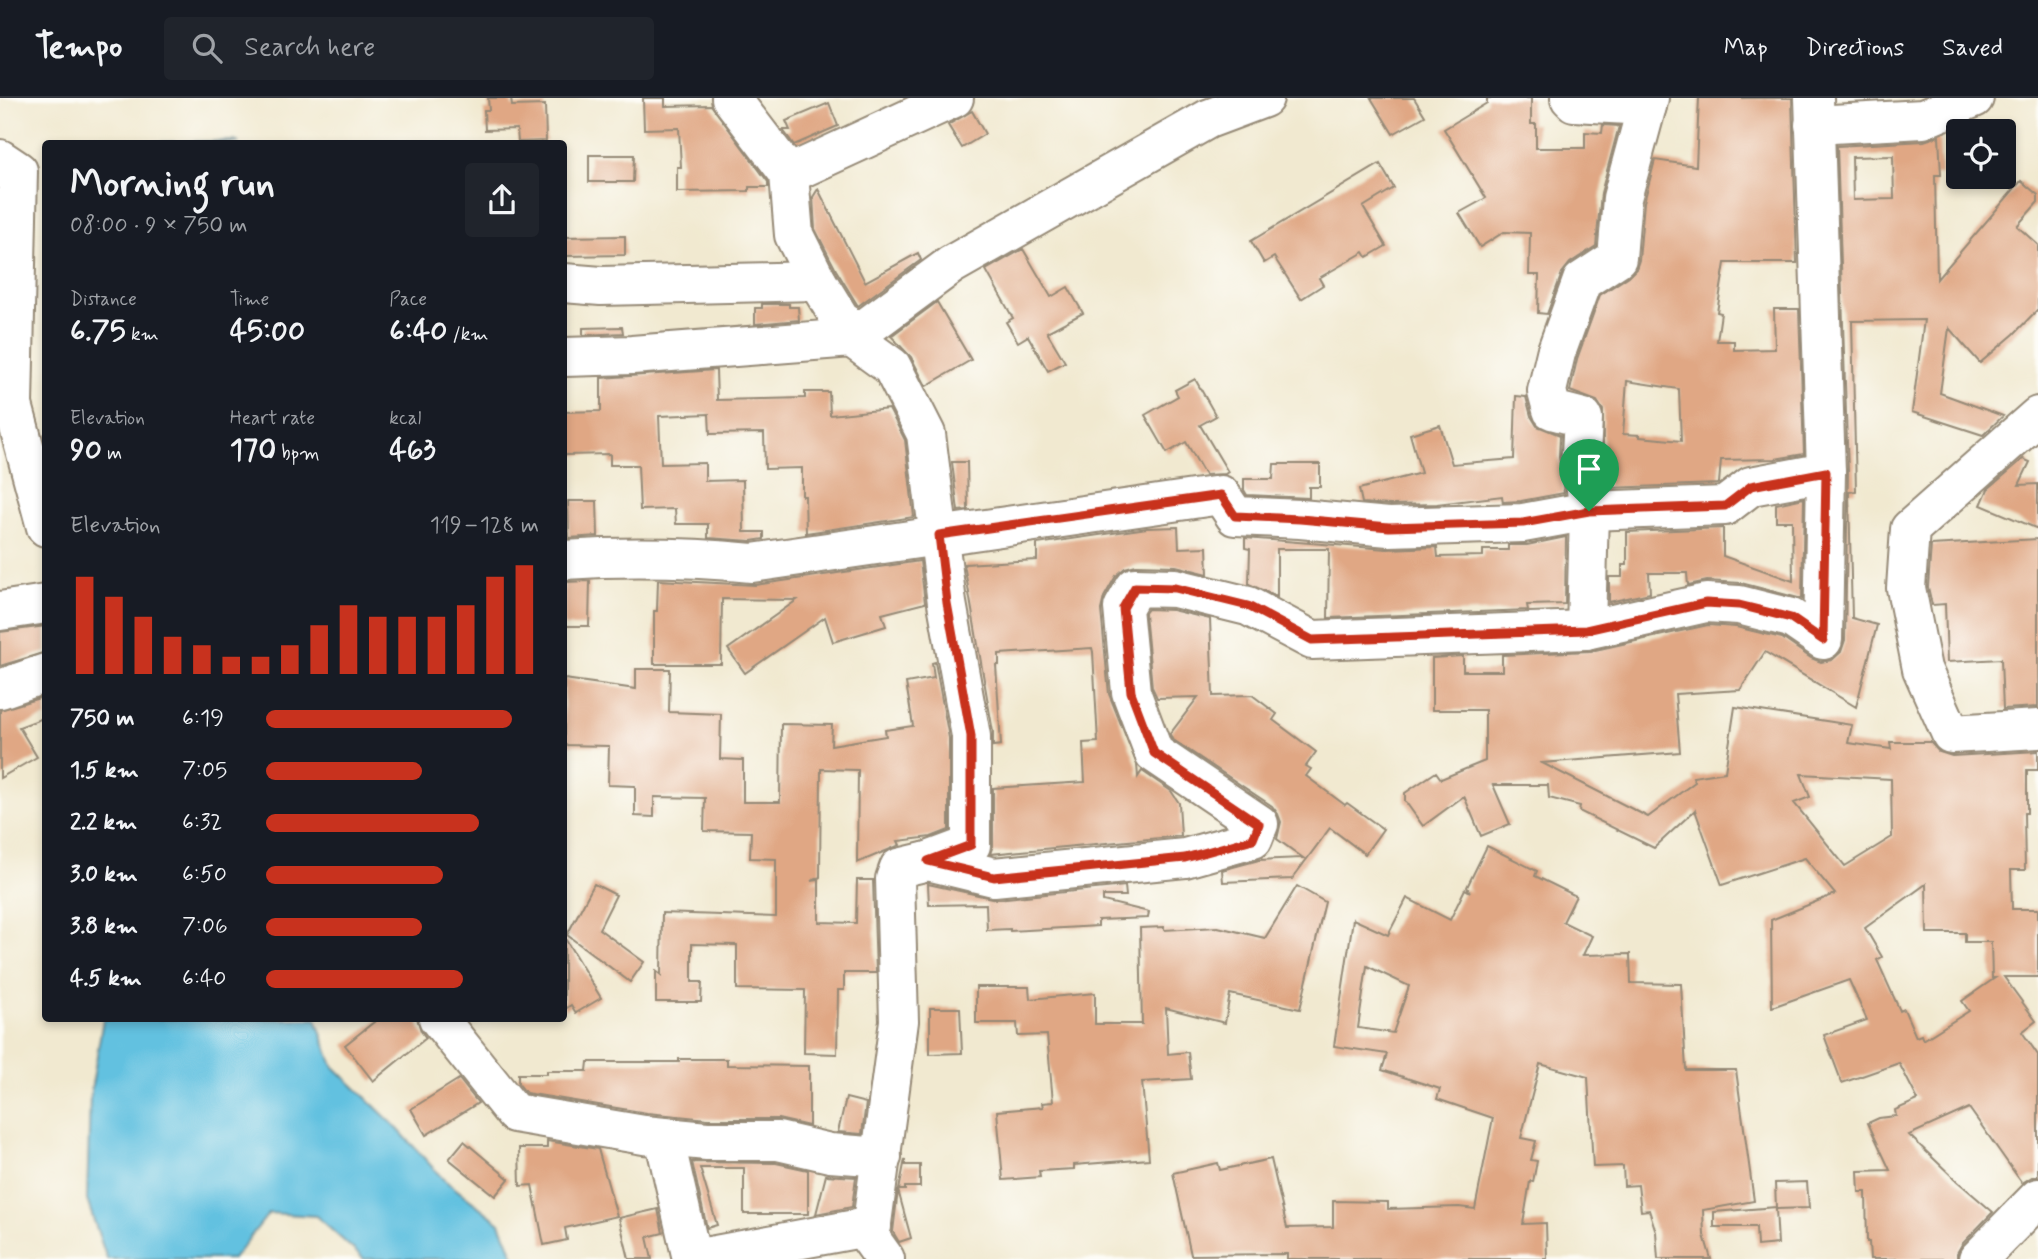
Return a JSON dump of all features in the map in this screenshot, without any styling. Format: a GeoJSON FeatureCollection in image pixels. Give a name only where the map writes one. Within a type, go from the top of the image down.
{"type":"FeatureCollection","features":[{"type":"Feature","properties":{"kind":"street"},"geometry":{"type":"LineString","coordinates":[[664,1137],[693,1259],[878,1243],[882,1157],[899,1021],[895,879],[898,868],[928,861],[971,845],[971,736],[947,603],[926,434],[892,367],[852,338],[817,281],[794,235],[789,174],[731,98]]}},
{"type":"Feature","properties":{"kind":"street"},"geometry":{"type":"LineString","coordinates":[[567,357],[632,355],[852,338],[951,265],[1209,119],[1264,98]]}},
{"type":"Feature","properties":{"kind":"street"},"geometry":{"type":"LineString","coordinates":[[1570,98],[1574,102],[1648,102],[1622,198],[1617,258],[1582,281],[1556,353],[1547,391],[1552,410],[1584,418],[1581,454],[1589,511],[1586,630]]}},
{"type":"Feature","properties":{"kind":"street"},"geometry":{"type":"LineString","coordinates":[[928,861],[994,877],[1185,858],[1253,839],[1259,824],[1154,753],[1131,692],[1123,608],[1135,587],[1175,588],[1248,606],[1312,640],[1586,630],[1706,603],[1739,605],[1791,618],[1823,640],[1826,472],[1814,112],[1923,119],[1974,98]]}},
{"type":"Feature","properties":{"kind":"street"},"geometry":{"type":"LineString","coordinates":[[789,174],[950,99]]}},
{"type":"Feature","properties":{"kind":"street"},"geometry":{"type":"LineString","coordinates":[[0,159],[18,171],[6,397],[42,514]]}},
{"type":"Feature","properties":{"kind":"street"},"geometry":{"type":"LineString","coordinates":[[567,283],[601,286],[817,281]]}},
{"type":"Feature","properties":{"kind":"street"},"geometry":{"type":"LineString","coordinates":[[2038,416],[1910,529],[1906,588],[1922,669],[1951,734],[2038,729]]}},
{"type":"Feature","properties":{"kind":"street"},"geometry":{"type":"LineString","coordinates":[[567,560],[681,557],[752,563],[1221,495],[1235,516],[1389,527],[1523,523],[1589,511],[1725,506],[1751,486],[1826,472]]}},
{"type":"Feature","properties":{"kind":"street"},"geometry":{"type":"LineString","coordinates":[[0,611],[42,605]]}},
{"type":"Feature","properties":{"kind":"street"},"geometry":{"type":"LineString","coordinates":[[0,689],[42,674]]}},
{"type":"Feature","properties":{"kind":"street"},"geometry":{"type":"LineString","coordinates":[[441,1022],[514,1113],[664,1137],[707,1141],[778,1141],[830,1153],[882,1157]]}},
{"type":"Feature","properties":{"kind":"street"},"geometry":{"type":"LineString","coordinates":[[1978,1259],[2038,1198]]}},
{"type":"Feature","properties":{"kind":"water"},"geometry":{"type":"Polygon","coordinates":[[[102,1022],[317,1022],[333,1066],[396,1127],[443,1179],[500,1223],[515,1259],[364,1259],[316,1216],[269,1213],[233,1259],[107,1259],[87,1200],[90,1097],[102,1022]]]}},
{"type":"Feature","properties":{"kind":"building"},"geometry":{"type":"Polygon","coordinates":[[[488,98],[511,98],[512,106],[545,105],[546,140],[518,140],[517,129],[485,130],[484,110],[489,110],[488,98]]]}},
{"type":"Feature","properties":{"kind":"building"},"geometry":{"type":"Polygon","coordinates":[[[643,98],[665,98],[665,106],[711,105],[768,182],[768,187],[749,187],[749,191],[677,192],[677,167],[681,167],[679,128],[644,129],[643,98]]]}},
{"type":"Feature","properties":{"kind":"building"},"geometry":{"type":"Polygon","coordinates":[[[1371,98],[1414,98],[1425,116],[1393,134],[1371,98]]]}},
{"type":"Feature","properties":{"kind":"building"},"geometry":{"type":"Polygon","coordinates":[[[1487,98],[1531,98],[1531,124],[1536,124],[1536,148],[1585,148],[1585,132],[1602,133],[1603,125],[1619,126],[1601,193],[1596,246],[1570,263],[1562,273],[1547,314],[1538,313],[1539,275],[1529,275],[1530,233],[1504,232],[1480,247],[1459,213],[1486,198],[1444,129],[1487,103],[1487,98]]]}},
{"type":"Feature","properties":{"kind":"building"},"geometry":{"type":"Polygon","coordinates":[[[1699,98],[1792,98],[1797,263],[1725,263],[1717,312],[1721,313],[1717,341],[1734,341],[1734,350],[1775,349],[1774,309],[1799,309],[1804,454],[1775,459],[1721,460],[1717,484],[1608,488],[1603,453],[1603,410],[1597,401],[1570,391],[1577,359],[1600,295],[1636,269],[1644,202],[1655,160],[1696,166],[1699,98]],[[1627,381],[1623,434],[1681,441],[1679,389],[1627,381]]]}},
{"type":"Feature","properties":{"kind":"building"},"geometry":{"type":"Polygon","coordinates":[[[829,103],[838,126],[794,145],[783,130],[790,130],[786,121],[829,103]]]}},
{"type":"Feature","properties":{"kind":"building"},"geometry":{"type":"Polygon","coordinates":[[[972,111],[985,134],[962,148],[948,125],[972,111]]]}},
{"type":"Feature","properties":{"kind":"building"},"geometry":{"type":"Polygon","coordinates":[[[1939,136],[1941,175],[1935,175],[1937,279],[2021,181],[2038,195],[2038,202],[2017,226],[2038,245],[2038,309],[1980,363],[1949,328],[1940,393],[2003,416],[1983,435],[1912,412],[1924,320],[1852,321],[1856,491],[1849,492],[1852,618],[1877,625],[1856,707],[1765,652],[1740,690],[1675,694],[1680,752],[1542,763],[1648,817],[1695,782],[1693,777],[1725,772],[1735,707],[1852,725],[1848,743],[1891,749],[1890,742],[1930,742],[1939,752],[1952,756],[2038,751],[2038,770],[2027,770],[2027,813],[2024,813],[2025,870],[2011,870],[2012,909],[2038,909],[2038,977],[2004,977],[2036,1021],[2022,1032],[2038,1055],[2038,1177],[2032,1177],[2022,1183],[1969,1108],[1909,1135],[1993,1212],[1962,1244],[1957,1259],[1870,1259],[1866,1192],[1859,1192],[1858,1171],[1890,1170],[1868,1123],[1879,1118],[1896,1116],[1895,1110],[1918,1100],[1899,1063],[1842,1083],[1824,1035],[1867,1020],[1849,980],[1772,1007],[1771,920],[1835,894],[1805,858],[1722,885],[1695,810],[1654,848],[1579,811],[1580,806],[1549,798],[1548,785],[1493,785],[1510,824],[1481,836],[1464,796],[1423,826],[1405,801],[1405,793],[1436,772],[1441,779],[1485,761],[1485,710],[1432,710],[1432,658],[1463,656],[1463,671],[1502,671],[1502,655],[1591,651],[1708,625],[1736,627],[1782,638],[1821,662],[1832,660],[1841,652],[1845,640],[1848,472],[1837,146],[1924,141],[1939,136]],[[1893,156],[1852,157],[1853,200],[1894,199],[1893,156]],[[1801,774],[1810,797],[1794,803],[1845,866],[1892,837],[1891,779],[1801,774]],[[1926,884],[1865,928],[1882,957],[1877,960],[1900,1011],[1904,1009],[1916,1037],[1921,1035],[1923,1040],[1969,1011],[1962,1001],[1995,978],[1992,978],[1991,942],[1965,942],[1965,933],[1927,933],[1926,884]]]}},
{"type":"Feature","properties":{"kind":"building"},"geometry":{"type":"Polygon","coordinates":[[[589,155],[634,155],[633,182],[589,182],[589,155]]]}},
{"type":"Feature","properties":{"kind":"building"},"geometry":{"type":"Polygon","coordinates":[[[1380,164],[1394,188],[1363,207],[1386,246],[1367,257],[1364,252],[1319,278],[1323,285],[1301,299],[1274,257],[1264,263],[1251,241],[1380,164]]]}},
{"type":"Feature","properties":{"kind":"building"},"geometry":{"type":"Polygon","coordinates":[[[818,189],[865,282],[918,253],[921,260],[858,306],[815,229],[813,197],[818,189]]]}},
{"type":"Feature","properties":{"kind":"building"},"geometry":{"type":"Polygon","coordinates":[[[625,236],[625,255],[567,256],[567,237],[625,236]]]}},
{"type":"Feature","properties":{"kind":"building"},"geometry":{"type":"Polygon","coordinates":[[[1023,249],[1051,297],[1068,287],[1083,313],[1047,332],[1065,362],[1048,371],[1028,336],[1018,342],[1006,322],[1013,318],[986,270],[1023,249]]]}},
{"type":"Feature","properties":{"kind":"building"},"geometry":{"type":"Polygon","coordinates":[[[937,302],[971,360],[926,386],[911,357],[891,336],[937,302]]]}},
{"type":"Feature","properties":{"kind":"building"},"geometry":{"type":"Polygon","coordinates":[[[762,304],[789,304],[789,307],[798,307],[799,320],[755,324],[755,308],[762,308],[762,304]]]}},
{"type":"Feature","properties":{"kind":"building"},"geometry":{"type":"Polygon","coordinates":[[[622,327],[623,333],[583,335],[583,328],[622,327]]]}},
{"type":"Feature","properties":{"kind":"building"},"geometry":{"type":"Polygon","coordinates":[[[716,370],[717,400],[805,398],[805,392],[829,392],[830,415],[889,409],[905,440],[914,517],[806,533],[802,468],[765,469],[764,433],[710,434],[709,414],[659,416],[661,464],[705,463],[705,481],[743,480],[744,532],[764,532],[764,539],[751,541],[708,538],[708,524],[676,524],[675,509],[640,510],[638,465],[610,465],[610,454],[567,455],[567,412],[601,411],[601,378],[716,370]]]}},
{"type":"Feature","properties":{"kind":"building"},"geometry":{"type":"Polygon","coordinates":[[[1195,379],[1216,416],[1200,425],[1228,472],[1225,474],[1205,475],[1186,442],[1167,453],[1145,415],[1178,396],[1175,390],[1195,379]]]}},
{"type":"Feature","properties":{"kind":"building"},"geometry":{"type":"Polygon","coordinates":[[[1516,396],[1526,397],[1537,426],[1560,435],[1559,457],[1564,493],[1503,502],[1502,496],[1437,504],[1362,503],[1359,489],[1421,473],[1410,434],[1440,425],[1452,464],[1514,459],[1516,396]]]}},
{"type":"Feature","properties":{"kind":"building"},"geometry":{"type":"Polygon","coordinates":[[[2023,459],[2030,462],[2019,485],[2038,484],[2038,529],[1981,505],[1988,489],[2023,459]]]}},
{"type":"Feature","properties":{"kind":"building"},"geometry":{"type":"Polygon","coordinates":[[[952,462],[967,462],[968,510],[958,511],[952,462]]]}},
{"type":"Feature","properties":{"kind":"building"},"geometry":{"type":"Polygon","coordinates":[[[1274,464],[1320,464],[1320,487],[1309,487],[1309,498],[1247,495],[1244,479],[1273,479],[1274,464]]]}},
{"type":"Feature","properties":{"kind":"building"},"geometry":{"type":"Polygon","coordinates":[[[1804,498],[1802,599],[1741,583],[1707,581],[1688,585],[1687,573],[1649,573],[1650,593],[1609,602],[1609,577],[1622,577],[1622,565],[1627,565],[1627,532],[1723,528],[1723,556],[1793,581],[1792,521],[1776,521],[1776,504],[1804,498]]]}},
{"type":"Feature","properties":{"kind":"building"},"geometry":{"type":"Polygon","coordinates":[[[568,501],[597,501],[598,536],[569,538],[568,501]]]}},
{"type":"Feature","properties":{"kind":"building"},"geometry":{"type":"Polygon","coordinates":[[[1178,527],[1179,548],[1207,547],[1208,574],[1176,566],[1136,565],[1125,568],[1116,576],[1104,597],[1101,610],[1109,694],[1137,765],[1138,777],[1142,771],[1171,791],[1179,803],[1181,836],[990,854],[993,845],[993,788],[1085,782],[1083,743],[1098,742],[1093,652],[1092,648],[999,654],[999,665],[996,665],[1001,745],[993,746],[993,732],[964,564],[1037,560],[1037,544],[1147,528],[1178,527]]]}},
{"type":"Feature","properties":{"kind":"building"},"geometry":{"type":"Polygon","coordinates":[[[1566,537],[1565,604],[1527,605],[1528,610],[1328,618],[1329,549],[1277,549],[1277,597],[1249,584],[1250,549],[1245,548],[1245,538],[1387,549],[1437,547],[1438,557],[1483,556],[1483,550],[1508,550],[1508,545],[1527,545],[1566,537]]]}},
{"type":"Feature","properties":{"kind":"building"},"geometry":{"type":"Polygon","coordinates":[[[2038,539],[2038,707],[2003,709],[2001,659],[1947,662],[1945,604],[1932,605],[1928,587],[1931,545],[2038,539]]]}},
{"type":"Feature","properties":{"kind":"building"},"geometry":{"type":"Polygon","coordinates":[[[920,561],[925,603],[882,614],[886,626],[833,642],[825,617],[745,673],[728,649],[797,600],[722,599],[721,664],[654,664],[654,611],[657,611],[658,580],[755,585],[920,561]]]}},
{"type":"Feature","properties":{"kind":"building"},"geometry":{"type":"Polygon","coordinates":[[[590,581],[589,626],[567,626],[567,582],[590,581]]]}},
{"type":"Feature","properties":{"kind":"building"},"geometry":{"type":"Polygon","coordinates":[[[1148,609],[1172,610],[1210,619],[1213,696],[1252,695],[1277,714],[1273,720],[1316,752],[1306,766],[1311,769],[1306,776],[1383,829],[1365,854],[1330,828],[1292,879],[1223,882],[1222,870],[1259,860],[1303,858],[1277,839],[1281,822],[1272,806],[1172,739],[1170,734],[1198,697],[1157,698],[1152,687],[1145,613],[1148,609]]]}},
{"type":"Feature","properties":{"kind":"building"},"geometry":{"type":"Polygon","coordinates":[[[42,627],[42,653],[0,666],[0,632],[42,627]]]}},
{"type":"Feature","properties":{"kind":"building"},"geometry":{"type":"Polygon","coordinates":[[[935,662],[949,738],[949,830],[931,837],[898,841],[900,845],[857,863],[858,770],[821,769],[820,877],[811,881],[819,880],[819,922],[856,923],[857,880],[873,880],[876,973],[844,973],[844,990],[838,990],[837,1054],[804,1053],[805,990],[737,989],[737,945],[692,944],[692,982],[702,982],[701,1002],[656,1002],[656,971],[661,975],[662,913],[776,917],[776,859],[750,858],[751,832],[704,831],[705,798],[654,797],[654,817],[635,816],[635,786],[608,785],[609,746],[567,745],[567,679],[636,689],[636,669],[670,669],[669,712],[721,714],[720,759],[743,760],[743,802],[780,802],[781,724],[832,725],[831,745],[886,736],[885,730],[913,726],[906,683],[934,678],[932,663],[935,662]]]}},
{"type":"Feature","properties":{"kind":"building"},"geometry":{"type":"Polygon","coordinates":[[[42,697],[42,718],[19,727],[37,757],[0,778],[0,710],[42,697]]]}},
{"type":"Feature","properties":{"kind":"building"},"geometry":{"type":"Polygon","coordinates":[[[1487,846],[1537,871],[1535,876],[1576,896],[1563,922],[1592,936],[1583,955],[1630,954],[1631,983],[1681,984],[1686,1070],[1736,1070],[1754,1201],[1703,1210],[1704,1235],[1711,1259],[1658,1259],[1656,1232],[1649,1210],[1641,1211],[1638,1185],[1624,1186],[1623,1166],[1593,1167],[1588,1077],[1540,1064],[1521,1138],[1536,1141],[1531,1160],[1537,1161],[1533,1182],[1530,1181],[1523,1224],[1546,1223],[1547,1259],[1287,1259],[1287,1254],[1191,1255],[1173,1173],[1218,1163],[1220,1170],[1271,1159],[1287,1228],[1333,1227],[1333,1201],[1388,1202],[1388,1209],[1475,1209],[1493,1118],[1437,1099],[1440,1089],[1382,1070],[1387,1054],[1334,1046],[1353,919],[1388,935],[1407,898],[1450,920],[1465,889],[1470,892],[1467,887],[1487,846]],[[1367,966],[1358,1028],[1393,1033],[1409,986],[1367,966]]]}},
{"type":"Feature","properties":{"kind":"building"},"geometry":{"type":"Polygon","coordinates":[[[594,884],[616,895],[599,929],[644,962],[630,982],[567,935],[594,884]]]}},
{"type":"Feature","properties":{"kind":"building"},"geometry":{"type":"Polygon","coordinates":[[[928,884],[996,899],[1125,886],[1126,896],[1103,896],[1103,901],[1149,912],[1148,918],[1098,920],[1098,926],[987,930],[986,904],[929,905],[928,884]]]}},
{"type":"Feature","properties":{"kind":"building"},"geometry":{"type":"Polygon","coordinates":[[[1297,886],[1325,902],[1300,1009],[1230,994],[1225,1023],[1166,1008],[1168,1054],[1188,1052],[1191,1079],[1142,1082],[1149,1159],[1074,1165],[1074,1169],[1039,1171],[1040,1177],[1003,1180],[997,1111],[1043,1107],[1042,1103],[1053,1102],[1047,1035],[1018,1036],[1017,1023],[976,1023],[976,987],[1029,987],[1030,999],[1095,993],[1095,1024],[1142,1024],[1140,928],[1164,927],[1164,930],[1218,927],[1265,938],[1297,886]]]}},
{"type":"Feature","properties":{"kind":"building"},"geometry":{"type":"Polygon","coordinates":[[[567,942],[601,998],[576,1013],[571,1005],[567,1008],[567,942]]]}},
{"type":"Feature","properties":{"kind":"building"},"geometry":{"type":"Polygon","coordinates":[[[930,1008],[960,1008],[962,1053],[930,1054],[930,1008]]]}},
{"type":"Feature","properties":{"kind":"building"},"geometry":{"type":"Polygon","coordinates":[[[374,1022],[418,1022],[426,1038],[373,1081],[345,1045],[374,1022]]]}},
{"type":"Feature","properties":{"kind":"building"},"geometry":{"type":"Polygon","coordinates":[[[679,1059],[727,1059],[727,1065],[809,1066],[809,1126],[778,1119],[708,1119],[647,1113],[526,1093],[518,1083],[518,1074],[587,1071],[588,1062],[679,1062],[679,1059]]]}},
{"type":"Feature","properties":{"kind":"building"},"geometry":{"type":"Polygon","coordinates":[[[459,1079],[478,1103],[426,1135],[411,1109],[459,1079]]]}},
{"type":"Feature","properties":{"kind":"building"},"geometry":{"type":"Polygon","coordinates":[[[846,1098],[866,1103],[862,1134],[838,1132],[846,1098]]]}},
{"type":"Feature","properties":{"kind":"building"},"geometry":{"type":"Polygon","coordinates":[[[464,1141],[509,1179],[495,1196],[449,1159],[464,1141]]]}},
{"type":"Feature","properties":{"kind":"building"},"geometry":{"type":"Polygon","coordinates":[[[547,1141],[598,1149],[617,1216],[565,1228],[567,1240],[544,1245],[532,1185],[520,1186],[519,1148],[547,1148],[547,1141]]]}},
{"type":"Feature","properties":{"kind":"building"},"geometry":{"type":"Polygon","coordinates":[[[905,1159],[905,1165],[920,1165],[920,1187],[905,1187],[905,1190],[899,1190],[905,1159]]]}},
{"type":"Feature","properties":{"kind":"building"},"geometry":{"type":"Polygon","coordinates":[[[692,1162],[776,1163],[808,1170],[808,1214],[744,1214],[744,1168],[700,1168],[717,1225],[707,1228],[692,1162]]]}},
{"type":"Feature","properties":{"kind":"building"},"geometry":{"type":"Polygon","coordinates":[[[826,1175],[856,1177],[852,1207],[816,1214],[826,1175]]]}},
{"type":"Feature","properties":{"kind":"building"},"geometry":{"type":"Polygon","coordinates":[[[1807,1182],[1809,1208],[1776,1209],[1778,1244],[1757,1246],[1756,1227],[1714,1227],[1714,1212],[1776,1207],[1775,1183],[1807,1182]]]}},
{"type":"Feature","properties":{"kind":"building"},"geometry":{"type":"Polygon","coordinates":[[[898,1190],[911,1238],[899,1242],[893,1232],[898,1190]]]}},
{"type":"Feature","properties":{"kind":"building"},"geometry":{"type":"Polygon","coordinates":[[[658,1209],[663,1233],[647,1237],[652,1259],[629,1259],[619,1218],[658,1209]]]}},
{"type":"Feature","properties":{"kind":"route"},"geometry":{"type":"LineString","coordinates":[[1826,472],[1823,640],[1791,618],[1739,605],[1706,603],[1586,630],[1312,640],[1248,606],[1175,588],[1135,587],[1123,608],[1131,692],[1154,753],[1259,824],[1253,839],[1185,858],[994,877],[928,861],[971,845],[971,736],[947,603],[939,535],[1221,495],[1235,516],[1389,527],[1523,523],[1589,511],[1725,506],[1751,486],[1826,472]]}}]}
